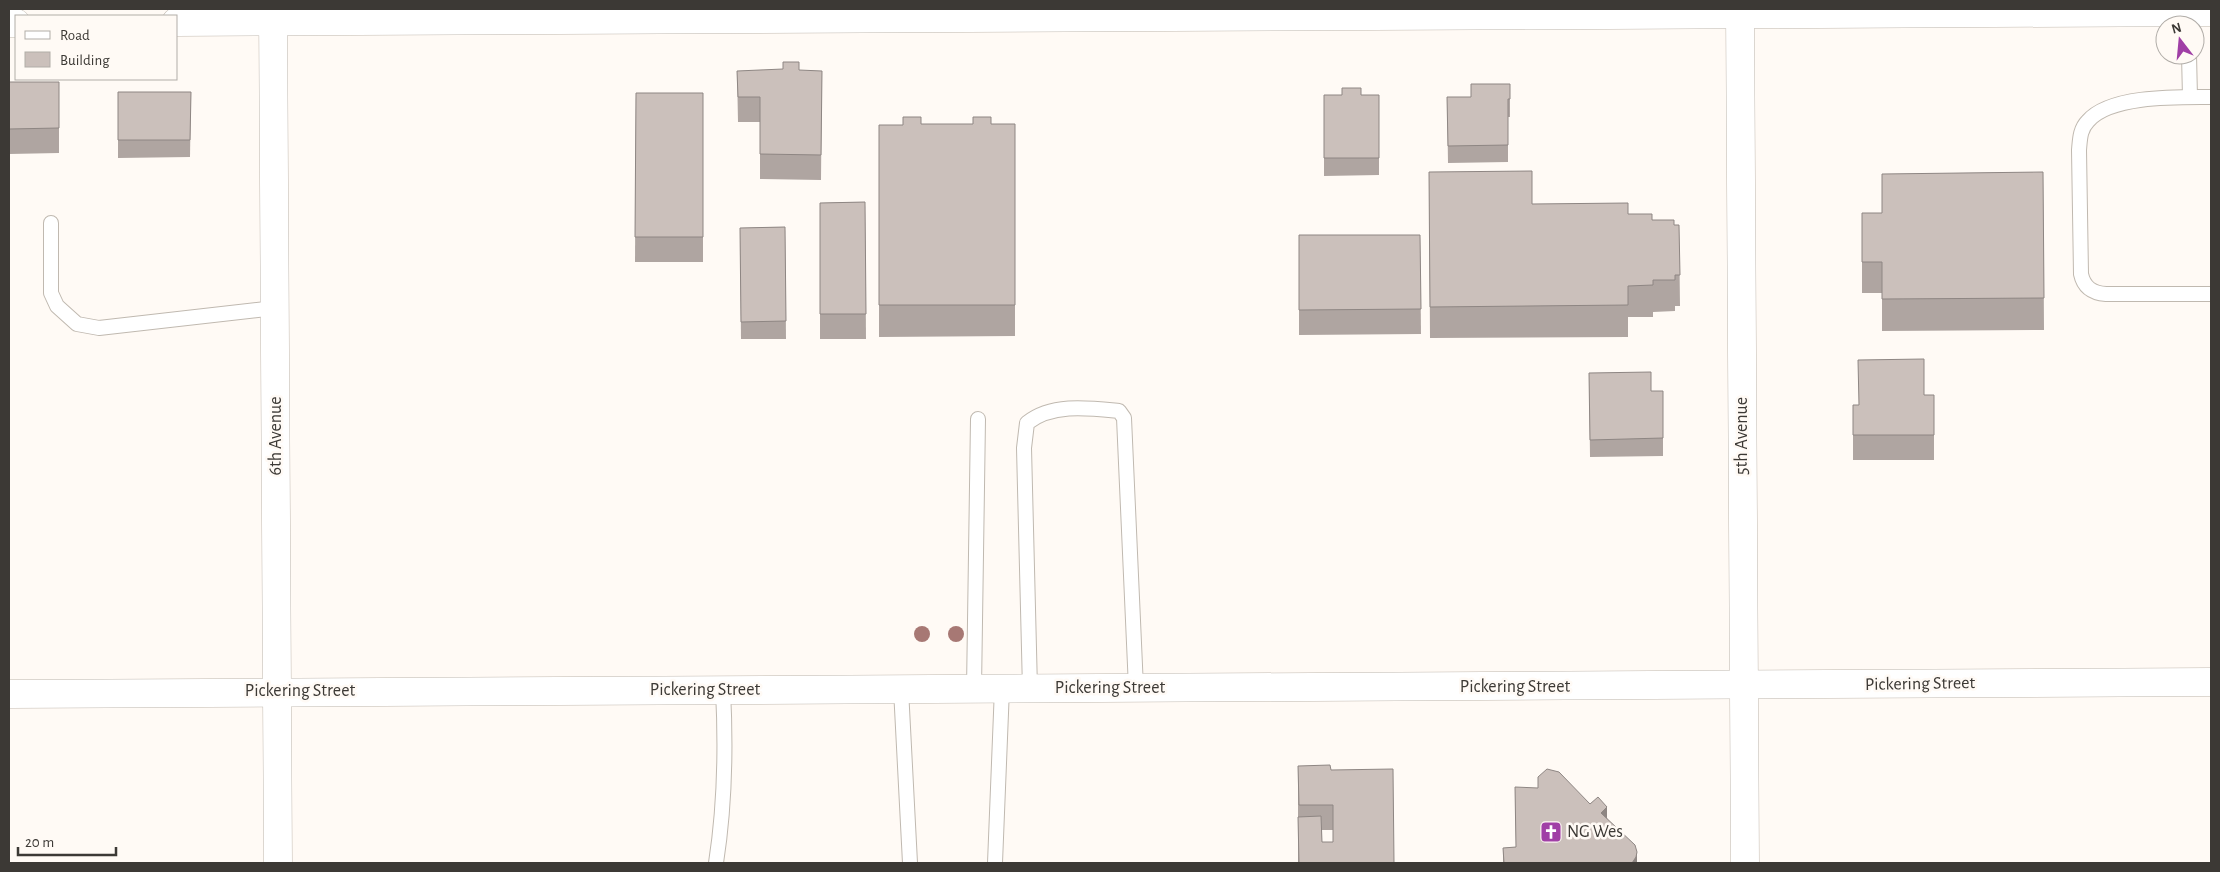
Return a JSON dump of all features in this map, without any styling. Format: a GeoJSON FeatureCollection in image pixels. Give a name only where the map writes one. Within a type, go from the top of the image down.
{"type":"FeatureCollection","features":[{"type":"Feature","properties":{"kind":"street"},"geometry":{"type":"LineString","coordinates":[[178,22],[273,15],[2067,11],[2155,15]]}},
{"type":"Feature","properties":{"kind":"street","name":"5th Avenue"},"geometry":{"type":"LineString","coordinates":[[1740,12],[1745,863]]}},
{"type":"Feature","properties":{"kind":"street","name":"6th Avenue"},"geometry":{"type":"LineString","coordinates":[[273,15],[278,863]]}},
{"type":"Feature","properties":{"kind":"street","name":"Pickering Street"},"geometry":{"type":"LineString","coordinates":[[9,694],[277,691],[1744,686],[2211,682]]}},
{"type":"Feature","properties":{"kind":"lane"},"geometry":{"type":"LineString","coordinates":[[2189,65],[2190,97]]}},
{"type":"Feature","properties":{"kind":"lane"},"geometry":{"type":"LineString","coordinates":[[2211,97],[2190,97],[2114,104],[2088,120],[2080,136],[2082,281],[2095,293],[2211,294]]}},
{"type":"Feature","properties":{"kind":"lane"},"geometry":{"type":"LineString","coordinates":[[51,223],[51,293],[57,306],[77,324],[98,328],[275,308]]}},
{"type":"Feature","properties":{"kind":"lane"},"geometry":{"type":"LineString","coordinates":[[1030,688],[1024,448],[1028,423],[1037,416],[1058,410],[1096,409],[1118,411],[1124,418],[1136,688]]}},
{"type":"Feature","properties":{"kind":"lane"},"geometry":{"type":"LineString","coordinates":[[974,689],[978,419]]}},
{"type":"Feature","properties":{"kind":"lane"},"geometry":{"type":"LineString","coordinates":[[996,863],[1002,688]]}},
{"type":"Feature","properties":{"kind":"lane"},"geometry":{"type":"LineString","coordinates":[[901,689],[910,863]]}},
{"type":"Feature","properties":{"kind":"lane"},"geometry":{"type":"LineString","coordinates":[[716,863],[721,829],[726,750],[723,690]]}},
{"type":"Feature","properties":{"kind":"building"},"geometry":{"type":"Polygon","coordinates":[[[783,62],[799,62],[799,70],[822,71],[821,155],[760,154],[760,97],[738,97],[737,71],[783,69],[783,62]]]}},
{"type":"Feature","properties":{"kind":"building"},"geometry":{"type":"Polygon","coordinates":[[[9,82],[59,82],[59,128],[9,129],[9,82]]]}},
{"type":"Feature","properties":{"kind":"building"},"geometry":{"type":"Polygon","coordinates":[[[1471,84],[1510,84],[1510,99],[1508,99],[1508,145],[1448,146],[1447,97],[1471,97],[1471,84]]]}},
{"type":"Feature","properties":{"kind":"building"},"geometry":{"type":"Polygon","coordinates":[[[1342,88],[1361,88],[1361,95],[1379,95],[1379,158],[1324,158],[1324,95],[1342,95],[1342,88]]]}},
{"type":"Feature","properties":{"kind":"building"},"geometry":{"type":"Polygon","coordinates":[[[118,92],[191,92],[190,140],[118,140],[118,92]]]}},
{"type":"Feature","properties":{"kind":"building"},"geometry":{"type":"Polygon","coordinates":[[[636,93],[703,93],[703,237],[635,237],[636,93]]]}},
{"type":"Feature","properties":{"kind":"building"},"geometry":{"type":"Polygon","coordinates":[[[903,117],[921,117],[921,124],[973,124],[973,117],[991,117],[991,124],[1015,124],[1015,305],[879,305],[879,125],[903,125],[903,117]]]}},
{"type":"Feature","properties":{"kind":"building"},"geometry":{"type":"Polygon","coordinates":[[[1532,171],[1532,204],[1628,203],[1628,214],[1652,214],[1652,220],[1674,220],[1674,225],[1679,225],[1680,275],[1675,275],[1675,280],[1653,280],[1653,285],[1628,286],[1628,305],[1430,307],[1429,172],[1532,171]]]}},
{"type":"Feature","properties":{"kind":"building"},"geometry":{"type":"Polygon","coordinates":[[[2043,172],[2044,298],[1882,299],[1882,262],[1862,262],[1862,213],[1882,213],[1882,174],[2043,172]]]}},
{"type":"Feature","properties":{"kind":"building"},"geometry":{"type":"Polygon","coordinates":[[[865,202],[866,314],[820,314],[820,203],[865,202]]]}},
{"type":"Feature","properties":{"kind":"building"},"geometry":{"type":"Polygon","coordinates":[[[785,227],[786,321],[741,322],[740,228],[785,227]]]}},
{"type":"Feature","properties":{"kind":"building"},"geometry":{"type":"Polygon","coordinates":[[[1299,235],[1420,235],[1421,309],[1299,310],[1299,235]]]}},
{"type":"Feature","properties":{"kind":"building"},"geometry":{"type":"Polygon","coordinates":[[[1924,359],[1924,395],[1934,395],[1934,435],[1853,435],[1853,405],[1859,405],[1858,360],[1924,359]]]}},
{"type":"Feature","properties":{"kind":"building"},"geometry":{"type":"Polygon","coordinates":[[[1651,372],[1651,391],[1663,391],[1663,438],[1590,440],[1589,373],[1651,372]]]}},
{"type":"Feature","properties":{"kind":"building"},"geometry":{"type":"Polygon","coordinates":[[[1330,765],[1331,770],[1393,769],[1394,863],[1299,863],[1298,817],[1321,816],[1322,842],[1333,842],[1333,805],[1299,805],[1298,766],[1330,765]]]}},
{"type":"Feature","properties":{"kind":"building"},"geometry":{"type":"Polygon","coordinates":[[[1547,769],[1559,772],[1590,804],[1598,797],[1607,807],[1601,813],[1635,845],[1637,852],[1632,863],[1504,863],[1503,848],[1516,847],[1515,787],[1538,788],[1538,777],[1547,769]]]}},
{"type":"Feature","properties":{"kind":"place","name":"NG Wes"},"geometry":{"type":"Point","coordinates":[1551,832]}}]}
